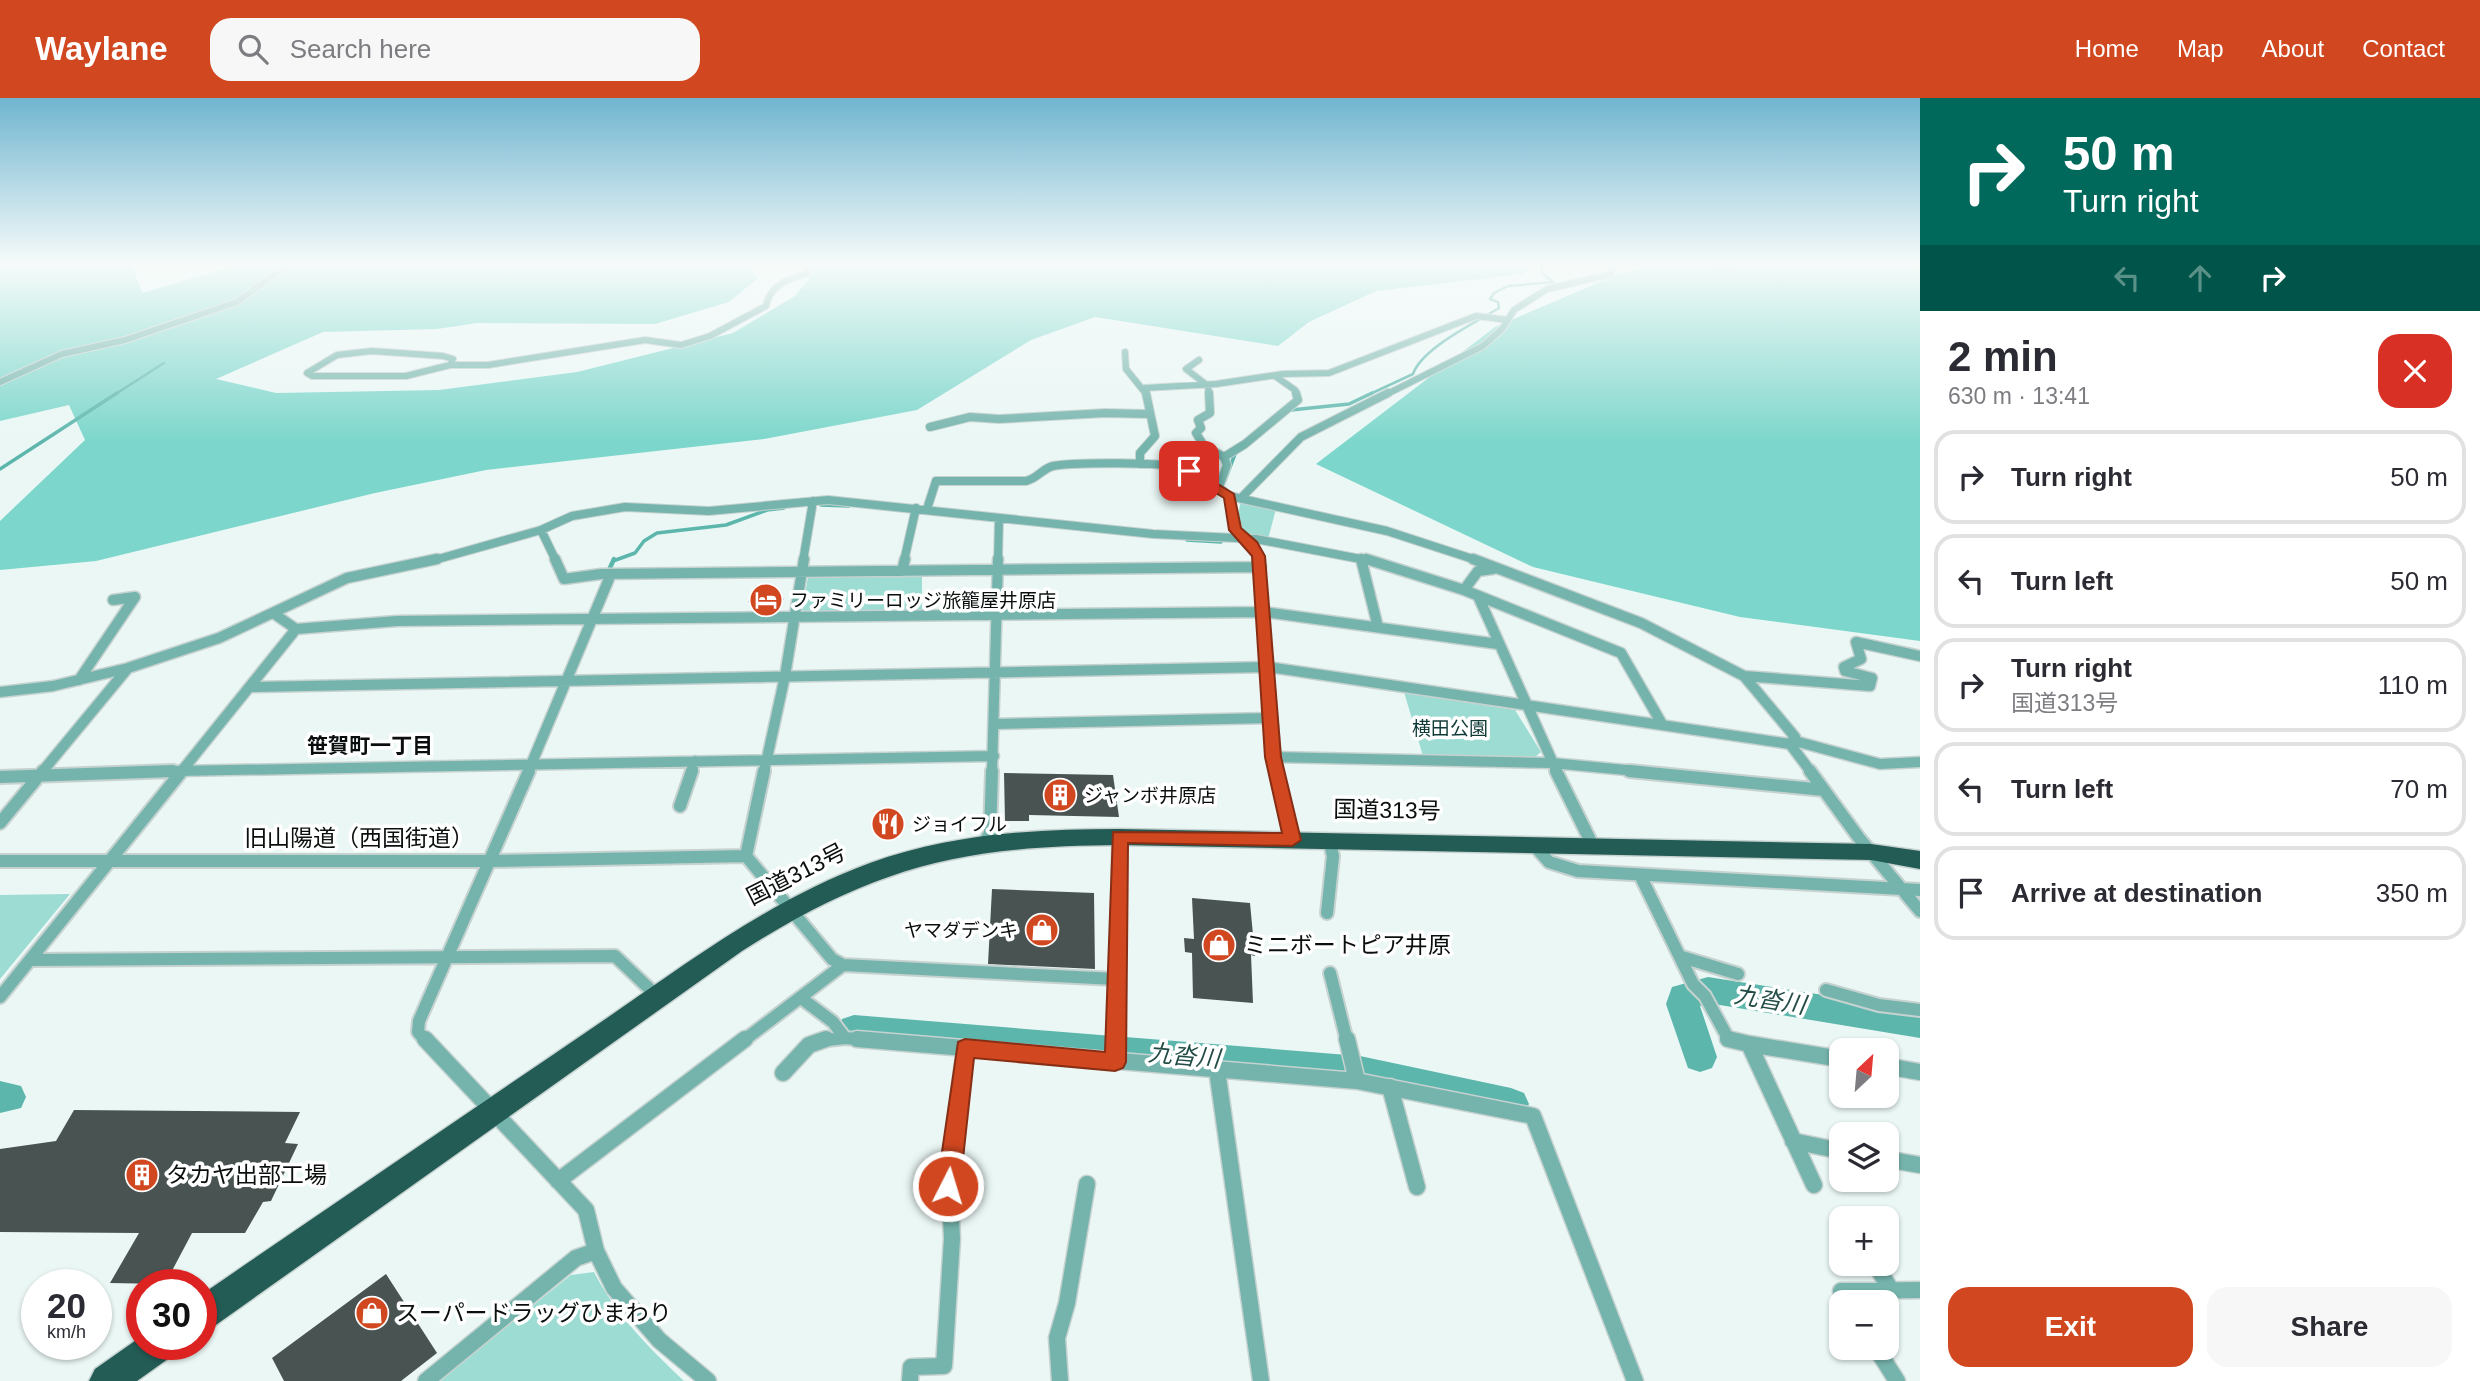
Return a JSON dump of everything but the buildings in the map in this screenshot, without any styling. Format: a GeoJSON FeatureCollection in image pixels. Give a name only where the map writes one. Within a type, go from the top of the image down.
{"type":"FeatureCollection","features":[{"type":"Feature","properties":{"kind":"highway","name":"国道313号"},"geometry":{"type":"LineString","coordinates":[[217,1304],[732,944],[827,889],[880,869],[985,842],[1029,836],[1871,852],[1900,859],[1920,860]]}},
{"type":"Feature","properties":{"kind":"highway","name":"国道313号"},"geometry":{"type":"LineString","coordinates":[[1871,852],[1884,846],[1920,847]]}},
{"type":"Feature","properties":{"kind":"highway"},"geometry":{"type":"LineString","coordinates":[[107,1381],[137,1360]]}},
{"type":"Feature","properties":{"kind":"street"},"geometry":{"type":"LineString","coordinates":[[0,382],[62,354],[125,340],[173,324]]}},
{"type":"Feature","properties":{"kind":"street"},"geometry":{"type":"LineString","coordinates":[[450,365],[453,362],[449,357],[367,350],[338,356],[307,373],[317,376],[407,376],[450,365],[488,365],[645,340],[685,344],[710,336],[733,324]]}},
{"type":"Feature","properties":{"kind":"street"},"geometry":{"type":"LineString","coordinates":[[1144,388],[1340,370],[1360,359],[1381,355],[1453,324]]}},
{"type":"Feature","properties":{"kind":"street"},"geometry":{"type":"LineString","coordinates":[[1241,498],[1262,479],[1280,453],[1301,437],[1483,346],[1504,324]]}},
{"type":"Feature","properties":{"kind":"street"},"geometry":{"type":"LineString","coordinates":[[1125,352],[1123,362],[1126,370],[1144,388],[1155,436],[1140,453],[1140,464]]}},
{"type":"Feature","properties":{"kind":"street"},"geometry":{"type":"LineString","coordinates":[[1199,360],[1186,369],[1206,384],[1211,392],[1210,413],[1198,420],[1201,428],[1196,433],[1199,442],[1224,457],[1227,465],[1219,487]]}},
{"type":"Feature","properties":{"kind":"street"},"geometry":{"type":"LineString","coordinates":[[1224,457],[1245,444],[1297,400],[1295,390],[1275,376]]}},
{"type":"Feature","properties":{"kind":"street"},"geometry":{"type":"LineString","coordinates":[[930,428],[970,416],[999,419],[1149,414]]}},
{"type":"Feature","properties":{"kind":"street"},"geometry":{"type":"LineString","coordinates":[[926,509],[936,481],[1026,481],[1036,479],[1051,466],[1140,464],[1183,468],[1219,487],[1229,496],[1388,531],[1496,569],[1641,623],[1744,676],[1870,686],[1872,678],[1845,671],[1844,667],[1861,659],[1856,642],[1920,656]]}},
{"type":"Feature","properties":{"kind":"street"},"geometry":{"type":"LineString","coordinates":[[1229,496],[1235,530],[1252,545],[1261,568],[1273,757],[1292,840]]}},
{"type":"Feature","properties":{"kind":"street"},"geometry":{"type":"LineString","coordinates":[[746,856],[785,676],[813,501]]}},
{"type":"Feature","properties":{"kind":"street"},"geometry":{"type":"LineString","coordinates":[[0,692],[35,690],[128,668],[219,638],[347,578],[414,566],[541,530],[572,516],[625,507],[709,510],[813,501],[916,508],[1153,534],[1242,538],[1361,558],[1464,590],[1621,653],[1662,724]]}},
{"type":"Feature","properties":{"kind":"street"},"geometry":{"type":"LineString","coordinates":[[902,571],[916,508]]}},
{"type":"Feature","properties":{"kind":"street"},"geometry":{"type":"LineString","coordinates":[[985,842],[990,833],[994,756],[999,518]]}},
{"type":"Feature","properties":{"kind":"street"},"geometry":{"type":"LineString","coordinates":[[541,530],[564,579],[611,574],[800,571],[1261,568]]}},
{"type":"Feature","properties":{"kind":"street"},"geometry":{"type":"LineString","coordinates":[[1361,558],[1378,627]]}},
{"type":"Feature","properties":{"kind":"street"},"geometry":{"type":"LineString","coordinates":[[1464,590],[1478,571],[1496,569]]}},
{"type":"Feature","properties":{"kind":"street"},"geometry":{"type":"LineString","coordinates":[[611,574],[491,861],[746,856]]}},
{"type":"Feature","properties":{"kind":"street"},"geometry":{"type":"LineString","coordinates":[[1478,596],[1552,763],[1593,846]]}},
{"type":"Feature","properties":{"kind":"street"},"geometry":{"type":"LineString","coordinates":[[79,680],[135,597],[113,600]]}},
{"type":"Feature","properties":{"kind":"street"},"geometry":{"type":"LineString","coordinates":[[273,613],[296,629],[397,621],[1265,612],[1498,644]]}},
{"type":"Feature","properties":{"kind":"street"},"geometry":{"type":"LineString","coordinates":[[0,997],[296,629]]}},
{"type":"Feature","properties":{"kind":"street"},"geometry":{"type":"LineString","coordinates":[[251,687],[1268,667],[1792,742],[1880,764],[1920,762]]}},
{"type":"Feature","properties":{"kind":"street"},"geometry":{"type":"LineString","coordinates":[[0,823],[128,668]]}},
{"type":"Feature","properties":{"kind":"street"},"geometry":{"type":"LineString","coordinates":[[1744,676],[1824,790],[1920,911]]}},
{"type":"Feature","properties":{"kind":"street"},"geometry":{"type":"LineString","coordinates":[[995,724],[1270,718]]}},
{"type":"Feature","properties":{"kind":"street"},"geometry":{"type":"LineString","coordinates":[[0,777],[184,770],[994,756]]}},
{"type":"Feature","properties":{"kind":"street"},"geometry":{"type":"LineString","coordinates":[[1273,757],[1552,763],[1824,790]]}},
{"type":"Feature","properties":{"kind":"street"},"geometry":{"type":"LineString","coordinates":[[680,806],[695,761]]}},
{"type":"Feature","properties":{"kind":"street"},"geometry":{"type":"LineString","coordinates":[[1115,1053],[1115,979],[1121,850],[1119,837]]}},
{"type":"Feature","properties":{"kind":"street"},"geometry":{"type":"LineString","coordinates":[[1327,913],[1333,856],[1329,840]]}},
{"type":"Feature","properties":{"kind":"street"},"geometry":{"type":"LineString","coordinates":[[1534,845],[1549,862],[1570,869],[1920,890]]}},
{"type":"Feature","properties":{"kind":"street"},"geometry":{"type":"LineString","coordinates":[[746,856],[832,959],[843,965],[1115,979]]}},
{"type":"Feature","properties":{"kind":"street","name":"旧山陽道（西国街道）"},"geometry":{"type":"LineString","coordinates":[[0,861],[491,861],[419,1021],[418,1031],[590,1216],[596,1251],[626,1303],[661,1341],[708,1381]]}},
{"type":"Feature","properties":{"kind":"street"},"geometry":{"type":"LineString","coordinates":[[1640,875],[1672,945],[1682,957],[1693,984],[1704,996],[1728,1040],[1829,1057]]}},
{"type":"Feature","properties":{"kind":"street"},"geometry":{"type":"LineString","coordinates":[[30,960],[615,956],[658,997]]}},
{"type":"Feature","properties":{"kind":"street"},"geometry":{"type":"LineString","coordinates":[[1682,957],[1738,974]]}},
{"type":"Feature","properties":{"kind":"street"},"geometry":{"type":"LineString","coordinates":[[558,1181],[843,965]]}},
{"type":"Feature","properties":{"kind":"street"},"geometry":{"type":"LineString","coordinates":[[1330,972],[1356,1081]]}},
{"type":"Feature","properties":{"kind":"street"},"geometry":{"type":"LineString","coordinates":[[1826,990],[1879,1005],[1920,1010]]}},
{"type":"Feature","properties":{"kind":"street"},"geometry":{"type":"LineString","coordinates":[[801,998],[833,1022],[845,1038]]}},
{"type":"Feature","properties":{"kind":"street"},"geometry":{"type":"LineString","coordinates":[[783,1073],[804,1046],[824,1037],[965,1048],[1115,1053],[1217,1070],[1356,1081],[1533,1116],[1634,1381]]}},
{"type":"Feature","properties":{"kind":"street"},"geometry":{"type":"LineString","coordinates":[[1749,1044],[1814,1185]]}},
{"type":"Feature","properties":{"kind":"street"},"geometry":{"type":"LineString","coordinates":[[910,1381],[911,1367],[944,1366],[952,1239],[949,1171],[965,1048]]}},
{"type":"Feature","properties":{"kind":"street"},"geometry":{"type":"LineString","coordinates":[[1899,1068],[1920,1072]]}},
{"type":"Feature","properties":{"kind":"street"},"geometry":{"type":"LineString","coordinates":[[1217,1070],[1261,1381]]}},
{"type":"Feature","properties":{"kind":"street"},"geometry":{"type":"LineString","coordinates":[[1390,1087],[1417,1187]]}},
{"type":"Feature","properties":{"kind":"street"},"geometry":{"type":"LineString","coordinates":[[1793,1141],[1829,1148]]}},
{"type":"Feature","properties":{"kind":"street"},"geometry":{"type":"LineString","coordinates":[[1899,1162],[1920,1166]]}},
{"type":"Feature","properties":{"kind":"street"},"geometry":{"type":"LineString","coordinates":[[1060,1381],[1057,1338],[1067,1303],[1087,1184]]}},
{"type":"Feature","properties":{"kind":"street"},"geometry":{"type":"LineString","coordinates":[[426,1381],[576,1258],[596,1251]]}},
{"type":"Feature","properties":{"kind":"street"},"geometry":{"type":"LineString","coordinates":[[1882,1276],[1891,1290]]}},
{"type":"Feature","properties":{"kind":"street"},"geometry":{"type":"LineString","coordinates":[[1899,1290],[1920,1290]]}},
{"type":"Feature","properties":{"kind":"street"},"geometry":{"type":"LineString","coordinates":[[1884,1360],[1897,1381]]}},
{"type":"Feature","properties":{"kind":"green space"},"geometry":{"type":"Polygon","coordinates":[[[1241,500],[1276,509],[1268,539],[1244,533],[1238,515],[1241,500]]]}},
{"type":"Feature","properties":{"kind":"green space"},"geometry":{"type":"Polygon","coordinates":[[[922,573],[922,612],[802,612],[808,577],[813,575],[922,573]]]}},
{"type":"Feature","properties":{"kind":"green space","name":"横田公園"},"geometry":{"type":"Polygon","coordinates":[[[1404,692],[1515,710],[1541,752],[1535,757],[1423,756],[1404,692]]]}},
{"type":"Feature","properties":{"kind":"green space"},"geometry":{"type":"Polygon","coordinates":[[[70,894],[0,979],[0,895],[70,894]]]}},
{"type":"Feature","properties":{"kind":"green space"},"geometry":{"type":"Polygon","coordinates":[[[594,1272],[623,1317],[684,1381],[439,1381],[571,1275],[594,1272]]]}},
{"type":"Feature","properties":{"kind":"shaded area"},"geometry":{"type":"Polygon","coordinates":[[[0,324],[471,324],[437,329],[323,332],[216,379],[276,393],[439,390],[577,372],[733,333],[748,324],[1076,324],[1031,340],[917,410],[764,439],[486,470],[375,493],[96,561],[0,570],[0,521],[85,440],[69,405],[0,421],[0,324]]]}},
{"type":"Feature","properties":{"kind":"shaded area"},"geometry":{"type":"Polygon","coordinates":[[[1138,324],[1307,324],[1278,346],[1138,324]]]}},
{"type":"Feature","properties":{"kind":"shaded area"},"geometry":{"type":"Polygon","coordinates":[[[1502,324],[1920,324],[1920,641],[1740,617],[1533,567],[1316,464],[1502,324]]]}},
{"type":"Feature","properties":{"kind":"waterway"},"geometry":{"type":"LineString","coordinates":[[1368,395],[1413,374],[1427,355],[1473,324]]}},
{"type":"Feature","properties":{"kind":"waterway"},"geometry":{"type":"LineString","coordinates":[[114,395],[164,363]]}},
{"type":"Feature","properties":{"kind":"waterway"},"geometry":{"type":"LineString","coordinates":[[0,469],[117,393]]}},
{"type":"Feature","properties":{"kind":"waterway"},"geometry":{"type":"LineString","coordinates":[[1291,410],[1349,404],[1372,393]]}},
{"type":"Feature","properties":{"kind":"waterway"},"geometry":{"type":"LineString","coordinates":[[1225,480],[1235,454]]}},
{"type":"Feature","properties":{"kind":"waterway"},"geometry":{"type":"LineString","coordinates":[[821,505],[849,506]]}},
{"type":"Feature","properties":{"kind":"waterway"},"geometry":{"type":"LineString","coordinates":[[613,561],[635,553],[644,541],[657,533],[726,525],[767,510],[784,508]]}},
{"type":"Feature","properties":{"kind":"waterway"},"geometry":{"type":"LineString","coordinates":[[1187,540],[1221,542]]}},
{"type":"Feature","properties":{"kind":"waterway"},"geometry":{"type":"LineString","coordinates":[[609,570],[613,561]]}},
{"type":"Feature","properties":{"kind":"waterway","name":"九沓川"},"geometry":{"type":"LineString","coordinates":[[1700,1057],[1683,1004],[1684,997],[1708,990],[1920,1024]]}},
{"type":"Feature","properties":{"kind":"waterway","name":"九沓川"},"geometry":{"type":"LineString","coordinates":[[854,1029],[1347,1070]]}},
{"type":"Feature","properties":{"kind":"waterway","name":"九沓川"},"geometry":{"type":"LineString","coordinates":[[1360,1071],[1511,1104]]}},
{"type":"Feature","properties":{"kind":"waterway","name":"九沓川"},"geometry":{"type":"LineString","coordinates":[[0,1097],[8,1097]]}},
{"type":"Feature","properties":{"kind":"place","name":"ファミリーロッジ旅籠屋井原店"},"geometry":{"type":"Point","coordinates":[766,600]}},
{"type":"Feature","properties":{"kind":"place","name":"ジャンボ井原店"},"geometry":{"type":"Point","coordinates":[1060,795]}},
{"type":"Feature","properties":{"kind":"place","name":"ジョイフル"},"geometry":{"type":"Point","coordinates":[888,824]}},
{"type":"Feature","properties":{"kind":"place","name":"ヤマダデンキ"},"geometry":{"type":"Point","coordinates":[1042,930]}},
{"type":"Feature","properties":{"kind":"place","name":"ミニボートピア井原"},"geometry":{"type":"Point","coordinates":[1219,945]}},
{"type":"Feature","properties":{"kind":"place","name":"タカヤ出部工場"},"geometry":{"type":"Point","coordinates":[142,1175]}},
{"type":"Feature","properties":{"kind":"place","name":"スーパードラッグひまわり"},"geometry":{"type":"Point","coordinates":[372,1313]}},
{"type":"Feature","properties":{"kind":"district","name":"笹賀町一丁目"},"geometry":{"type":"Point","coordinates":[370,746]}},
{"type":"Feature","properties":{"kind":"route"},"geometry":{"type":"LineString","coordinates":[[948,1186],[965,1048],[1115,1062],[1115,979],[1121,850],[1119,837],[1292,840],[1273,757],[1265,612],[1258,556],[1252,545],[1235,530],[1229,496],[1219,487],[1189,471]]}}]}
